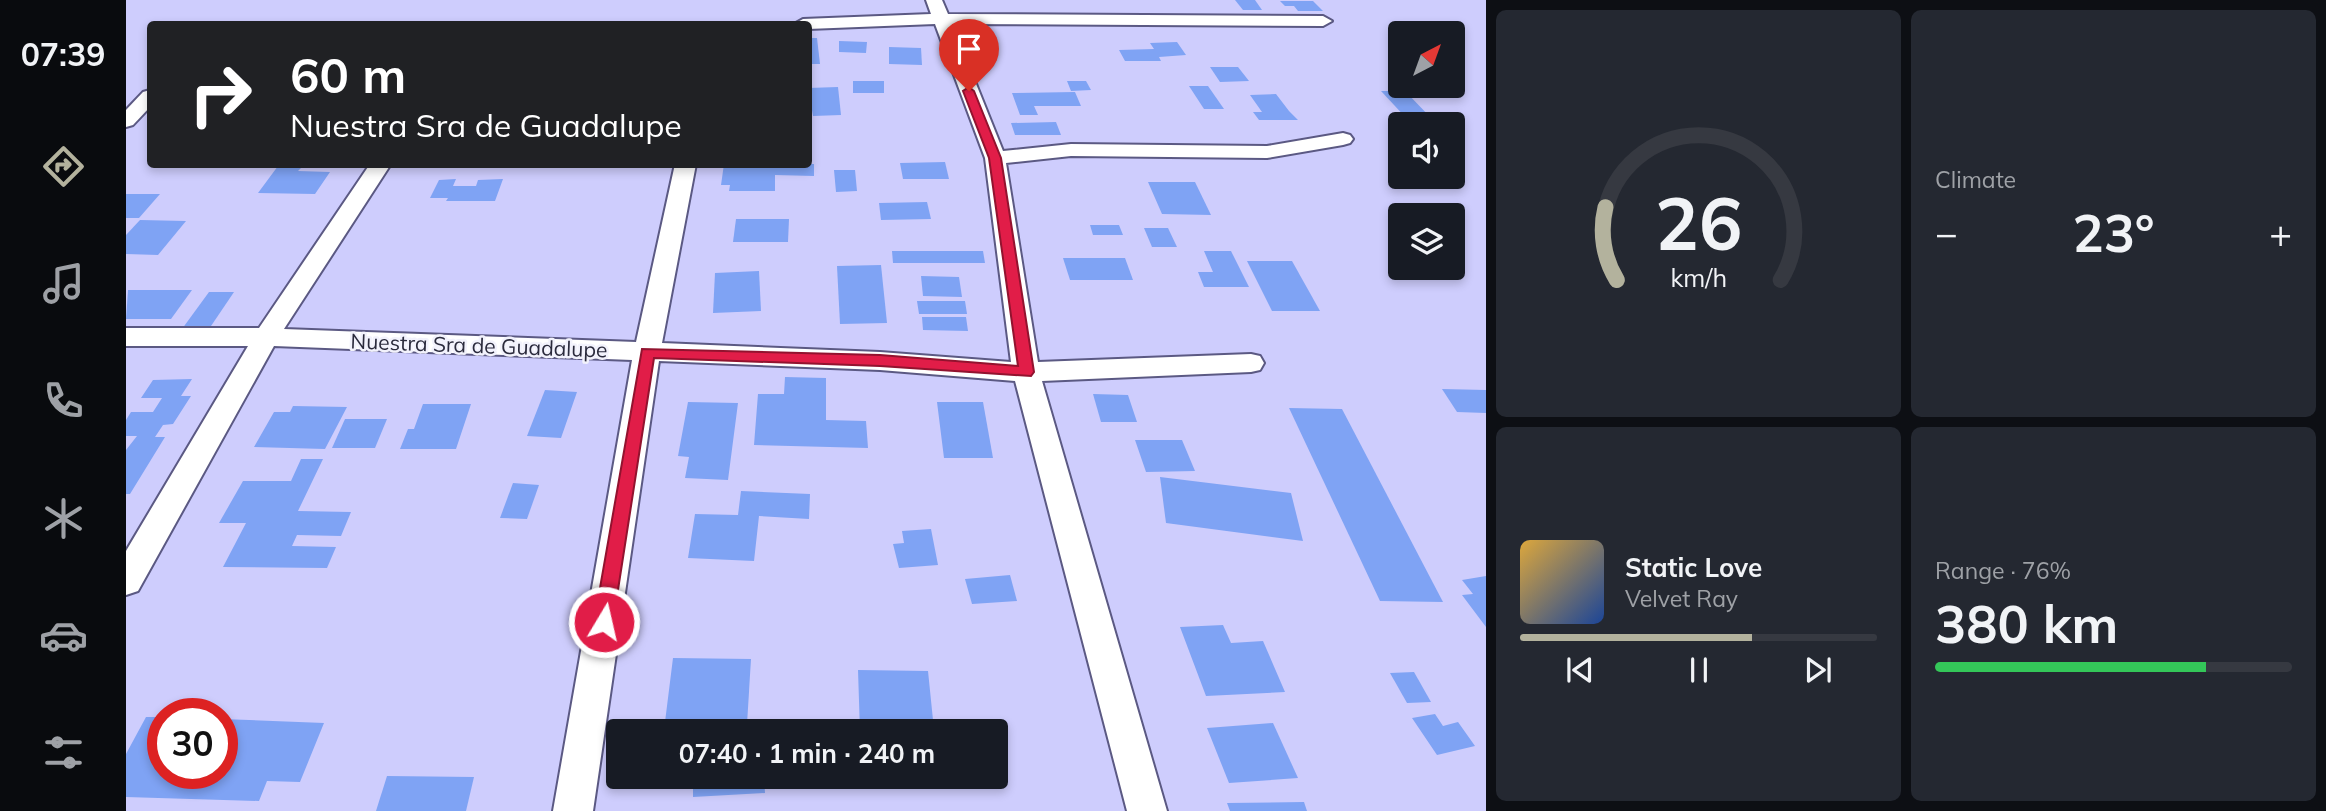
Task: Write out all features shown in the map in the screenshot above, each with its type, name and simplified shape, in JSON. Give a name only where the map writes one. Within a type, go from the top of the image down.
[{"type":"street","points":[[812,23],[937,9],[1323,21]]},
{"type":"street","points":[[937,9],[995,158],[1026,372],[1147,811]]},
{"type":"street","points":[[126,121],[147,99]]},
{"type":"street","points":[[995,158],[1070,150],[1267,152],[1343,139]]},
{"type":"street","points":[[126,581],[266,337],[378,168]]},
{"type":"street","points":[[573,811],[648,353],[685,168]]},
{"type":"street","name":"Nuestra Sra de Guadalupe","points":[[126,337],[266,337],[880,361],[1026,372],[1251,363]]},
{"type":"building","points":[[1235,0],[1255,0],[1262,10],[1243,10]]},
{"type":"building","points":[[1280,1],[1313,1],[1323,11],[1298,11],[1294,6],[1285,6]]},
{"type":"building","points":[[812,38],[817,38],[820,64],[812,64]]},
{"type":"building","points":[[839,41],[867,42],[866,53],[839,52]]},
{"type":"building","points":[[1177,42],[1186,55],[1159,57],[1161,61],[1125,61],[1119,50],[1154,49],[1150,43]]},
{"type":"building","points":[[889,47],[921,48],[922,65],[889,64]]},
{"type":"building","points":[[1210,67],[1238,67],[1249,81],[1220,82]]},
{"type":"building","points":[[853,81],[884,81],[884,93],[853,93]]},
{"type":"building","points":[[1067,81],[1086,81],[1091,90],[1071,91]]},
{"type":"building","points":[[1189,86],[1208,86],[1224,109],[1204,109]]},
{"type":"building","points":[[838,87],[841,115],[813,116],[812,88]]},
{"type":"building","points":[[1381,91],[1388,91],[1388,98],[1412,98],[1425,112],[1401,112]]},
{"type":"building","points":[[1075,92],[1081,106],[1034,106],[1038,115],[1020,115],[1012,93]]},
{"type":"building","points":[[1276,94],[1298,120],[1259,120],[1253,112],[1262,112],[1250,95]]},
{"type":"building","points":[[1056,122],[1061,135],[1015,135],[1011,123]]},
{"type":"building","points":[[945,162],[949,179],[903,179],[900,163]]},
{"type":"building","points":[[814,164],[814,176],[775,175],[775,191],[729,191],[730,185],[721,185],[723,168],[812,168]]},
{"type":"building","points":[[277,168],[330,172],[315,194],[258,193]]},
{"type":"building","points":[[834,170],[855,170],[857,191],[836,192]]},
{"type":"building","points":[[456,179],[453,186],[476,186],[478,180],[503,179],[495,201],[446,201],[448,198],[430,198],[439,180]]},
{"type":"building","points":[[1148,182],[1195,182],[1211,215],[1162,214]]},
{"type":"building","points":[[126,194],[160,194],[139,218],[126,218]]},
{"type":"building","points":[[927,202],[931,219],[881,220],[879,203]]},
{"type":"building","points":[[736,219],[789,219],[788,242],[733,242]]},
{"type":"building","points":[[140,220],[186,221],[158,255],[126,254],[126,235]]},
{"type":"building","points":[[1090,225],[1119,225],[1123,235],[1093,235]]},
{"type":"building","points":[[1144,228],[1168,228],[1177,247],[1152,247]]},
{"type":"building","points":[[892,251],[983,251],[985,263],[893,263]]},
{"type":"building","points":[[1204,251],[1231,251],[1249,287],[1204,287],[1198,272],[1213,272]]},
{"type":"building","points":[[1063,258],[1125,258],[1133,280],[1070,280]]},
{"type":"building","points":[[1247,261],[1292,261],[1320,311],[1272,311]]},
{"type":"building","points":[[881,265],[887,323],[840,324],[837,266]]},
{"type":"building","points":[[759,271],[761,311],[713,313],[715,273]]},
{"type":"building","points":[[921,276],[959,277],[962,297],[923,296]]},
{"type":"building","points":[[128,290],[192,290],[171,319],[126,319]]},
{"type":"building","points":[[209,292],[234,292],[209,329],[182,329]]},
{"type":"building","points":[[917,301],[965,301],[967,314],[919,314]]},
{"type":"building","points":[[922,317],[966,317],[968,331],[923,330]]},
{"type":"building","points":[[785,377],[826,378],[826,420],[866,421],[868,448],[754,445],[758,394],[784,394]]},
{"type":"building","points":[[192,379],[181,396],[191,396],[173,424],[163,425],[155,437],[165,437],[130,494],[126,494],[126,450],[137,436],[126,436],[126,420],[131,412],[153,412],[162,398],[141,398],[153,380]]},
{"type":"building","points":[[1442,389],[1486,390],[1486,413],[1457,412]]},
{"type":"building","points":[[545,390],[577,392],[561,438],[527,436]]},
{"type":"building","points":[[1093,394],[1128,395],[1137,422],[1101,422]]},
{"type":"building","points":[[688,402],[738,403],[728,480],[685,478],[689,457],[678,456]]},
{"type":"building","points":[[937,402],[983,402],[993,458],[944,458]]},
{"type":"building","points":[[423,404],[471,404],[456,449],[400,449],[408,429],[414,429]]},
{"type":"building","points":[[293,406],[347,407],[325,449],[254,447],[274,412],[290,412]]},
{"type":"building","points":[[1289,408],[1342,409],[1443,602],[1380,601]]},
{"type":"building","points":[[345,419],[387,419],[375,448],[332,448]]},
{"type":"building","points":[[1135,440],[1182,440],[1195,471],[1146,472]]},
{"type":"building","points":[[301,459],[323,459],[298,511],[351,512],[341,536],[297,535],[292,546],[336,547],[327,568],[223,567],[246,523],[219,523],[243,481],[291,481]]},
{"type":"building","points":[[1160,477],[1291,493],[1303,541],[1166,523]]},
{"type":"building","points":[[513,483],[539,485],[527,519],[500,518]]},
{"type":"building","points":[[741,491],[810,494],[809,519],[759,516],[754,561],[688,558],[695,514],[738,515]]},
{"type":"building","points":[[931,529],[938,565],[899,568],[893,544],[904,543],[902,531]]},
{"type":"building","points":[[1010,575],[1017,601],[972,604],[965,579]]},
{"type":"building","points":[[1486,576],[1486,627],[1462,595],[1473,594],[1462,580]]},
{"type":"building","points":[[1223,625],[1231,643],[1263,641],[1285,692],[1206,696],[1180,627]]},
{"type":"building","points":[[673,658],[751,659],[747,719],[665,719]]},
{"type":"building","points":[[858,670],[928,671],[933,719],[860,719]]},
{"type":"building","points":[[1414,672],[1431,702],[1407,703],[1390,673]]},
{"type":"building","points":[[1435,714],[1443,726],[1458,722],[1475,746],[1437,755],[1412,718]]},
{"type":"building","points":[[147,717],[147,789],[238,789],[238,720],[324,723],[300,782],[267,781],[259,801],[126,797],[126,754]]},
{"type":"building","points":[[1273,723],[1298,778],[1229,783],[1207,728]]},
{"type":"building","points":[[387,776],[474,777],[466,811],[376,811]]},
{"type":"building","points":[[693,789],[765,789],[765,793],[693,797]]},
{"type":"building","points":[[1304,802],[1307,811],[1230,811],[1227,803]]},
{"type":"route","points":[[604,622],[648,353],[880,361],[1026,372],[995,158],[969,91]]}]
